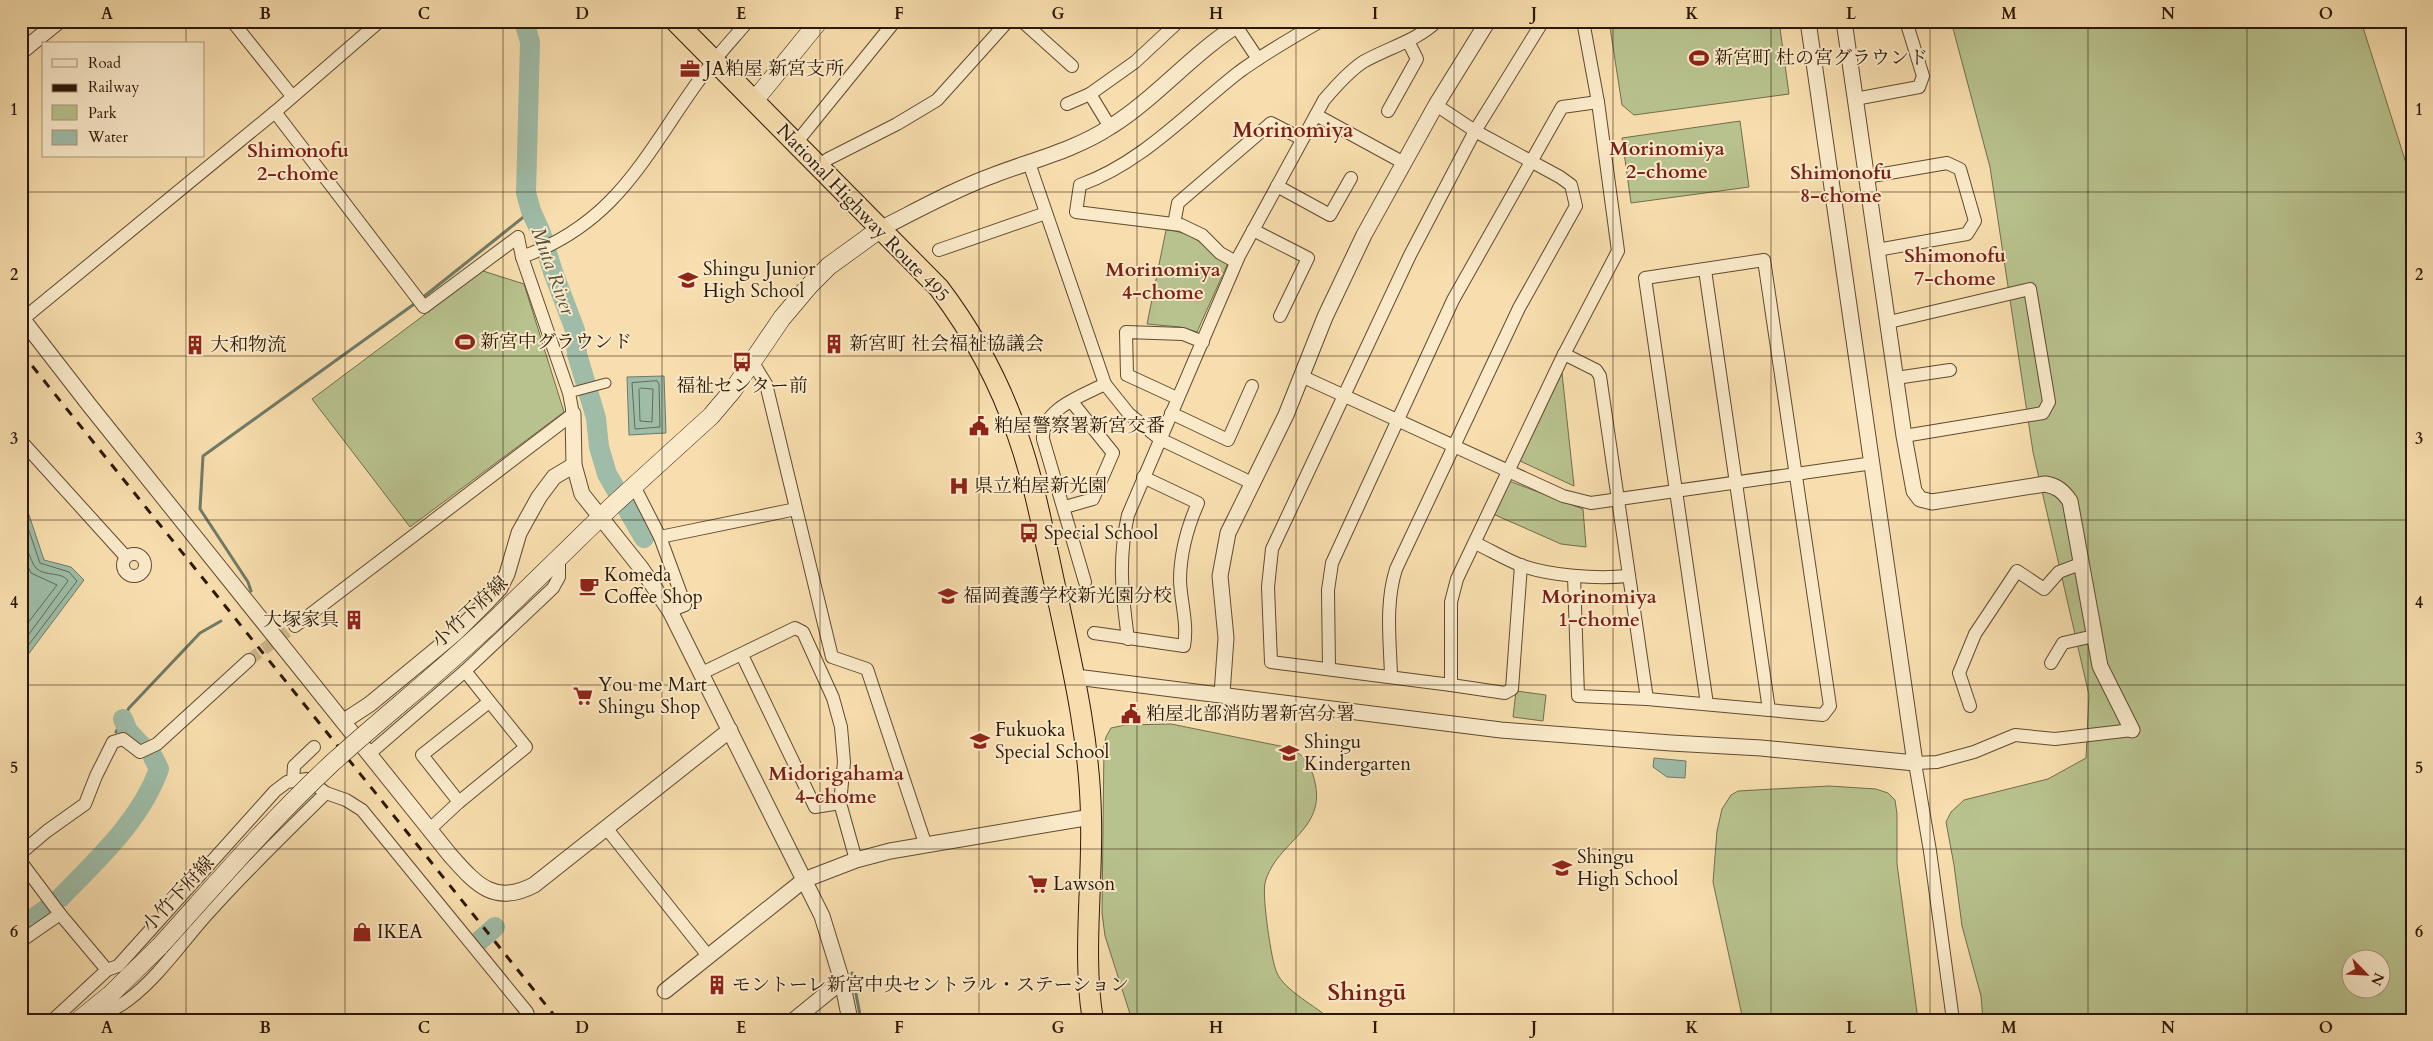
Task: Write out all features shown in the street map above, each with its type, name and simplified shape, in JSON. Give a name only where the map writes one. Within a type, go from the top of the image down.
[{"type":"highway","name":"National Highway Route 495","points":[[675,21],[940,288],[968,330],[1003,398],[1029,473],[1076,677],[1085,735],[1091,817],[1089,980],[1093,1020]]},
{"type":"main road","points":[[754,101],[819,21]]},
{"type":"main road","name":"小竹下府線","points":[[81,1018],[111,994],[160,946],[270,824],[331,765],[473,642],[605,512],[711,416],[753,363],[782,318],[808,286],[829,266],[880,228]]},
{"type":"street","points":[[21,52],[59,21]]},
{"type":"street","points":[[232,21],[292,96]]},
{"type":"street","points":[[380,21],[275,112],[22,318],[96,414],[369,754],[476,883],[494,892],[503,894],[523,890],[534,885],[730,730]]},
{"type":"street","points":[[526,256],[584,226],[605,208],[638,169],[697,82],[748,21]]},
{"type":"street","points":[[796,143],[895,21]]},
{"type":"street","points":[[820,166],[828,159],[897,124],[937,100],[1008,21]]},
{"type":"street","points":[[1022,21],[1072,66]]},
{"type":"street","points":[[1066,104],[1090,94],[1135,62],[1179,21]]},
{"type":"street","points":[[1236,262],[1220,253],[1202,236],[1181,224],[1076,212],[1080,185],[1093,180],[1142,151],[1258,59],[1321,21]]},
{"type":"street","points":[[1128,639],[1121,589],[1122,538],[1128,515],[1236,262],[1316,114],[1338,84],[1362,63],[1408,40],[1437,21]]},
{"type":"street","points":[[1222,694],[1226,646],[1221,594],[1222,559],[1228,533],[1286,415],[1325,317],[1364,235],[1436,106],[1488,21]]},
{"type":"street","points":[[1521,566],[1512,689],[1505,692],[1271,662],[1268,587],[1272,549],[1410,255],[1475,131],[1543,21]]},
{"type":"street","points":[[1451,685],[1451,602],[1457,580],[1564,354],[1618,252],[1598,102],[1583,21]]},
{"type":"street","points":[[1808,21],[1915,763],[1930,851],[1953,1020]]},
{"type":"street","points":[[1076,677],[1501,730],[1761,748],[1915,763],[1937,762],[1974,752],[2015,735],[2055,738],[2132,730],[2100,666],[2070,501],[2064,492],[2054,486],[2045,484],[1932,502],[1920,499],[1914,491],[1904,436],[1844,21]]},
{"type":"street","points":[[1855,99],[1919,87],[1923,76],[1906,21]]},
{"type":"street","points":[[880,228],[948,194],[993,175],[1068,149],[1110,127],[1200,52],[1240,24],[1258,59]]},
{"type":"street","points":[[1388,111],[1417,59],[1408,40]]},
{"type":"street","points":[[1090,94],[1110,127]]},
{"type":"street","points":[[1329,668],[1328,590],[1332,563],[1453,300],[1562,106],[1598,102]]},
{"type":"street","points":[[1391,676],[1388,607],[1392,583],[1453,446],[1519,308],[1576,206],[1570,185],[1531,161],[1475,131],[1436,106]]},
{"type":"street","points":[[275,112],[424,307],[518,237],[526,256],[569,394],[573,414],[574,465],[582,494],[605,512],[670,610],[825,925],[842,981],[850,1020]]},
{"type":"street","points":[[1316,114],[1404,163]]},
{"type":"street","points":[[1174,224],[1178,203],[1271,123],[1302,139]]},
{"type":"street","points":[[1029,163],[1105,384],[1129,414],[1160,439],[1252,483]]},
{"type":"street","points":[[1866,177],[1948,163],[1960,169],[1975,221],[1967,234],[1878,250]]},
{"type":"street","points":[[1277,186],[1330,215],[1351,178]]},
{"type":"street","points":[[940,250],[1046,213]]},
{"type":"street","points":[[1253,230],[1308,258],[1280,316]]},
{"type":"street","points":[[1574,576],[1578,696],[1646,699],[1823,715],[1830,706],[1764,260],[1645,278],[1707,704]]},
{"type":"street","points":[[1705,270],[1769,710]]},
{"type":"street","points":[[1889,322],[2030,289],[2049,402],[2043,414],[1904,436]]},
{"type":"street","points":[[1177,398],[1127,375],[1126,332],[1183,334],[1203,342]]},
{"type":"street","points":[[1564,354],[1596,370],[1600,376],[1646,699]]},
{"type":"street","points":[[753,363],[766,384],[832,657],[867,669],[926,846]]},
{"type":"street","points":[[1896,378],[1950,370]]},
{"type":"street","points":[[1301,376],[1563,496],[1591,503],[1873,463]]},
{"type":"street","points":[[569,394],[606,383]]},
{"type":"street","points":[[1085,582],[1043,439],[1042,429],[1050,415],[1105,384]]},
{"type":"street","points":[[1171,413],[1228,440],[1252,386]]},
{"type":"street","points":[[1064,507],[1093,499],[1113,453],[1072,402]]},
{"type":"street","points":[[294,626],[573,414]]},
{"type":"street","points":[[21,441],[126,557]]},
{"type":"street","points":[[344,721],[370,704],[455,634],[500,588],[507,574],[519,533],[539,498],[554,477],[574,465]]},
{"type":"street","points":[[1094,633],[1184,646],[1186,637],[1180,580],[1181,562],[1190,523],[1198,503],[1143,477]]},
{"type":"street","points":[[632,488],[660,537],[685,605],[670,610]]},
{"type":"street","points":[[660,537],[796,509]]},
{"type":"street","points":[[1475,543],[1521,566],[1574,576],[1610,578],[1628,576]]},
{"type":"street","points":[[369,754],[466,671],[553,588],[559,577],[559,558]]},
{"type":"street","points":[[1970,706],[1959,673],[1975,634],[2017,571],[2044,589],[2059,572],[2080,564]]},
{"type":"street","points":[[700,674],[795,628],[803,632],[833,698],[841,727],[844,762],[840,804],[856,860]]},
{"type":"street","points":[[2051,663],[2063,643],[2094,636]]},
{"type":"street","points":[[742,655],[815,806],[840,804]]},
{"type":"street","points":[[21,853],[47,831],[85,804],[112,742],[123,739],[140,752],[157,744],[249,660]]},
{"type":"street","points":[[430,829],[526,746],[466,671]]},
{"type":"street","points":[[459,802],[422,755],[489,702]]},
{"type":"street","points":[[294,781],[294,766],[314,747]]},
{"type":"street","points":[[53,1020],[108,970],[118,966],[275,791],[287,782],[307,779],[326,793],[346,800],[362,810],[527,1012],[530,1020]]},
{"type":"street","points":[[81,1018],[99,1016],[128,1000],[268,850],[326,793]]},
{"type":"street","points":[[665,992],[804,880],[856,860],[1091,817]]},
{"type":"street","points":[[607,829],[709,957]]},
{"type":"street","points":[[21,862],[60,914],[108,970]]},
{"type":"street","points":[[21,941],[60,914]]},
{"type":"street","points":[[794,1020],[842,981]]},
{"type":"green space","name":"新宮町 杜の宮グラウンド","points":[[1609,21],[1779,21],[1789,94],[1634,115],[1622,105]]},
{"type":"green space","points":[[1951,21],[2361,21],[2412,182],[2412,1020],[1983,1020],[1981,996],[1962,926],[1946,822],[1951,812],[1964,800],[2048,779],[2086,758],[2089,695],[2033,452],[1990,167]]},
{"type":"green space","points":[[1740,121],[1749,187],[1631,203],[1622,138]]},
{"type":"green space","points":[[1166,230],[1183,233],[1191,237],[1228,263],[1197,332],[1180,327],[1147,324]]},
{"type":"green space","name":"新宮中グラウンド","points":[[483,271],[524,284],[564,412],[410,527],[312,399]]},
{"type":"green space","points":[[1562,373],[1574,486],[1520,461]]},
{"type":"green space","points":[[1509,481],[1583,509],[1586,547],[1561,544],[1493,514]]},
{"type":"green space","points":[[1516,691],[1546,695],[1543,721],[1513,717]]},
{"type":"green space","points":[[1171,724],[1285,747],[1303,757],[1308,765],[1313,775],[1317,794],[1315,809],[1309,822],[1271,868],[1264,890],[1266,914],[1272,956],[1281,980],[1331,1020],[1132,1020],[1105,936],[1102,913],[1104,746],[1111,728],[1125,725]]},
{"type":"green space","points":[[1829,786],[1876,789],[1888,793],[1895,800],[1897,814],[1897,864],[1918,1020],[1743,1020],[1713,882],[1717,831],[1722,809],[1731,795],[1738,791]]},
{"type":"water","points":[[664,376],[666,433],[629,435],[627,377]]},
{"type":"water","points":[[28,512],[44,560],[71,567],[84,580],[21,664],[21,513]]},
{"type":"water","points":[[1654,758],[1686,761],[1685,778],[1667,777],[1653,767]]},
{"type":"waterway","name":"Muta River","points":[[524,21],[530,42],[526,193],[575,330],[577,354],[596,418],[599,447],[607,474],[644,538]]},
{"type":"waterway","points":[[422,298],[531,211]]},
{"type":"waterway","points":[[251,591],[248,582],[200,509],[203,456],[417,302]]},
{"type":"waterway","points":[[116,732],[129,708],[200,633],[221,621]]},
{"type":"waterway","points":[[123,719],[128,731],[142,746]]},
{"type":"waterway","points":[[60,898],[89,869],[130,822],[151,788],[159,769],[153,757]]},
{"type":"waterway","points":[[21,927],[45,910]]},
{"type":"waterway","points":[[478,942],[495,927]]},
{"type":"waterway","points":[[852,973],[861,1020]]},
{"type":"tunnel","points":[[249,660],[295,626]]},
{"type":"railway","points":[[21,352],[558,1020]]},
{"type":"place","name":"新宮町 杜の宮グラウンド","points":[[1699,58]]},
{"type":"place","name":"JA粕屋 新宮支所","points":[[690,69]]},
{"type":"place","name":"Shingu Junior High School","points":[[688,280]]},
{"type":"place","name":"新宮中グラウンド","points":[[465,342]]},
{"type":"place","name":"新宮町 社会福祉協議会","points":[[834,344]]},
{"type":"place","name":"大和物流","points":[[195,345]]},
{"type":"place","name":"福祉センター前","points":[[742,362]]},
{"type":"place","name":"粕屋警察署新宮交番","points":[[979,426]]},
{"type":"place","name":"県立粕屋新光園","points":[[959,486]]},
{"type":"place","name":"Special School","points":[[1029,533]]},
{"type":"place","name":"Komeda Coffee Shop","points":[[589,586]]},
{"type":"place","name":"福岡養護学校新光園分校","points":[[948,596]]},
{"type":"place","name":"大塚家具","points":[[354,620]]},
{"type":"place","name":"You me Mart Shingu Shop","points":[[583,696]]},
{"type":"place","name":"粕屋北部消防署新宮分署","points":[[1131,714]]},
{"type":"place","name":"Fukuoka Special School","points":[[980,741]]},
{"type":"place","name":"Shingu Kindergarten","points":[[1289,753]]},
{"type":"place","name":"Shingu High School","points":[[1562,868]]},
{"type":"place","name":"Lawson","points":[[1038,884]]},
{"type":"place","name":"IKEA","points":[[362,932]]},
{"type":"place","name":"モントーレ新宮中央セントラル・ステーション","points":[[717,985]]},
{"type":"district","name":"Morinomiya","points":[[1293,130]]},
{"type":"district","name":"Morinomiya 2-chome","points":[[1667,160]]},
{"type":"district","name":"Shimonofu 2-chome","points":[[298,162]]},
{"type":"district","name":"Shimonofu 8-chome","points":[[1841,184]]},
{"type":"district","name":"Shimonofu 7-chome","points":[[1955,266]]},
{"type":"district","name":"Morinomiya 4-chome","points":[[1163,280]]},
{"type":"district","name":"Morinomiya 1-chome","points":[[1599,608]]},
{"type":"district","name":"Midorigahama 4-chome","points":[[836,784]]},
{"type":"district","name":"Shingū","points":[[1367,992]]}]
